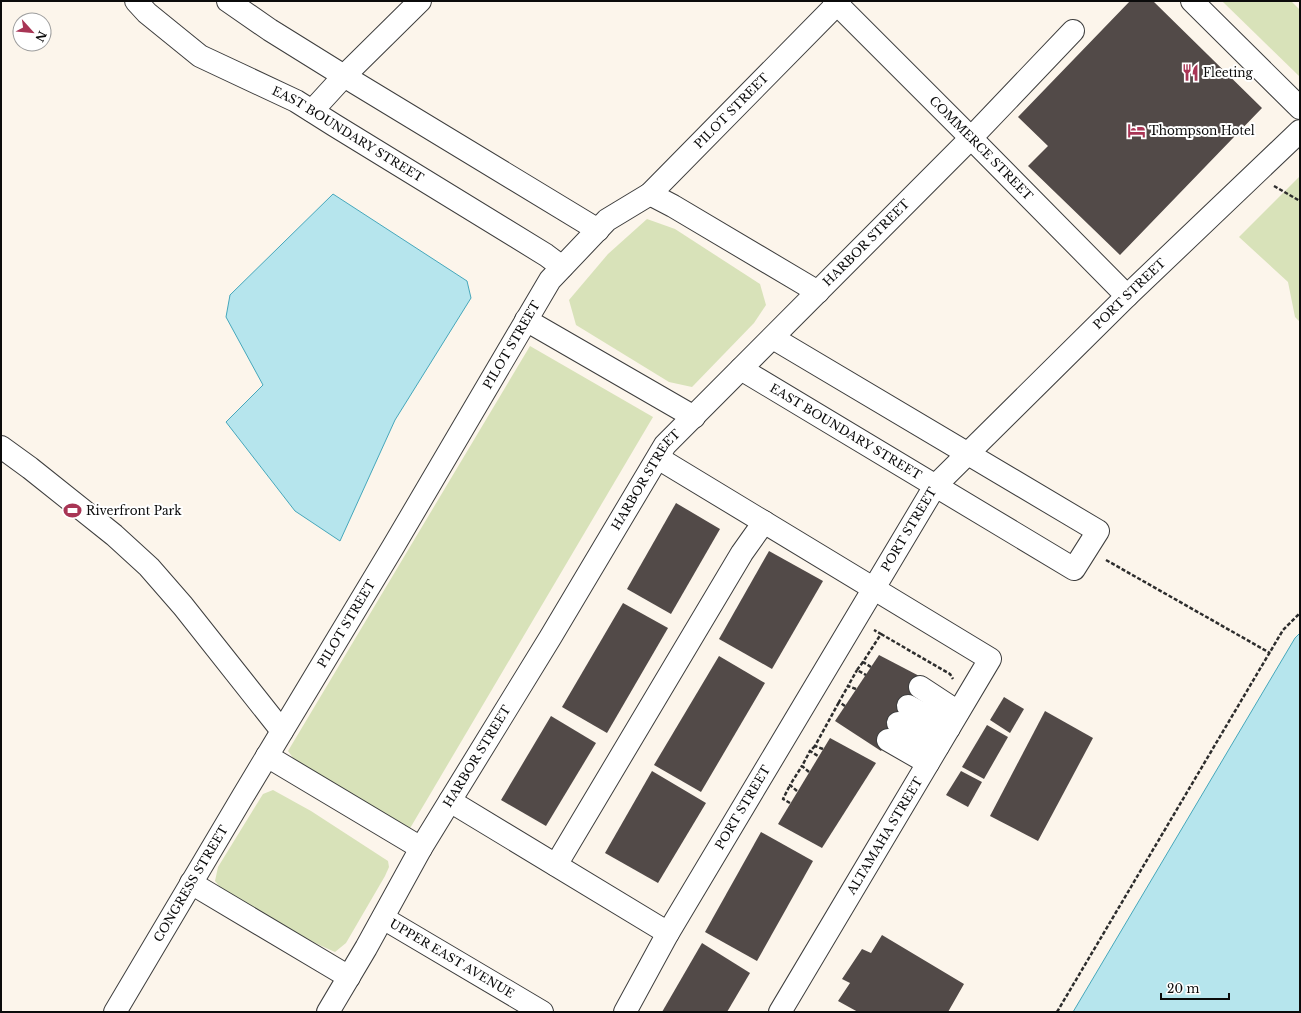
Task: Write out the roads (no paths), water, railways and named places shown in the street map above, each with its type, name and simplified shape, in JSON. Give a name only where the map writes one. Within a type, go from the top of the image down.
[{"type":"street","name":"EAST BOUNDARY STREET","points":[[136,1],[147,13],[200,56],[296,101],[546,255],[562,267]]},
{"type":"street","points":[[228,1],[270,30],[344,76],[598,230]]},
{"type":"street","points":[[312,111],[344,76],[420,1]]},
{"type":"street","points":[[1192,1],[1300,108]]},
{"type":"street","name":"COMMERCE STREET","points":[[837,2],[1127,296]]},
{"type":"street","name":"PILOT STREET","points":[[267,756],[393,548],[550,280],[608,220],[650,194],[837,2]]},
{"type":"street","name":"HARBOR STREET","points":[[328,1012],[383,918],[421,848],[666,445],[971,138],[1073,31]]},
{"type":"street","name":"PORT STREET","points":[[625,1012],[668,933],[935,486],[1127,296],[1300,131]]},
{"type":"street","points":[[650,194],[673,206],[818,292]]},
{"type":"street","points":[[526,320],[694,417]]},
{"type":"street","points":[[772,338],[968,455]]},
{"type":"street","name":"EAST BOUNDARY STREET","points":[[741,370],[1074,569],[1098,531],[968,455]]},
{"type":"street","points":[[1,447],[30,468],[114,535],[150,567],[183,606],[282,731]]},
{"type":"street","points":[[658,458],[874,589]]},
{"type":"street","points":[[556,865],[742,553],[764,522]]},
{"type":"street","name":"ALTAMAHA STREET","points":[[780,1012],[990,659],[874,589]]},
{"type":"street","points":[[920,687],[953,720]]},
{"type":"street","points":[[933,754],[898,723],[953,720]]},
{"type":"street","points":[[267,756],[421,848]]},
{"type":"street","name":"CONGRESS STREET","points":[[115,1012],[267,756]]},
{"type":"street","points":[[450,801],[668,933]]},
{"type":"street","points":[[191,883],[349,977]]},
{"type":"street","name":"UPPER EAST AVENUE","points":[[383,918],[542,1012]]},
{"type":"water","points":[[333,194],[467,281],[471,298],[395,420],[340,541],[295,511],[226,422],[263,385],[226,317],[230,295]]},
{"type":"water","points":[[1300,633],[1300,1012],[1073,1012],[1295,638]]},
{"type":"place","name":"Fleeting","points":[[1190,73]]},
{"type":"place","name":"Thompson Hotel","points":[[1136,131]]},
{"type":"place","name":"Riverfront Park","points":[[73,511]]}]
